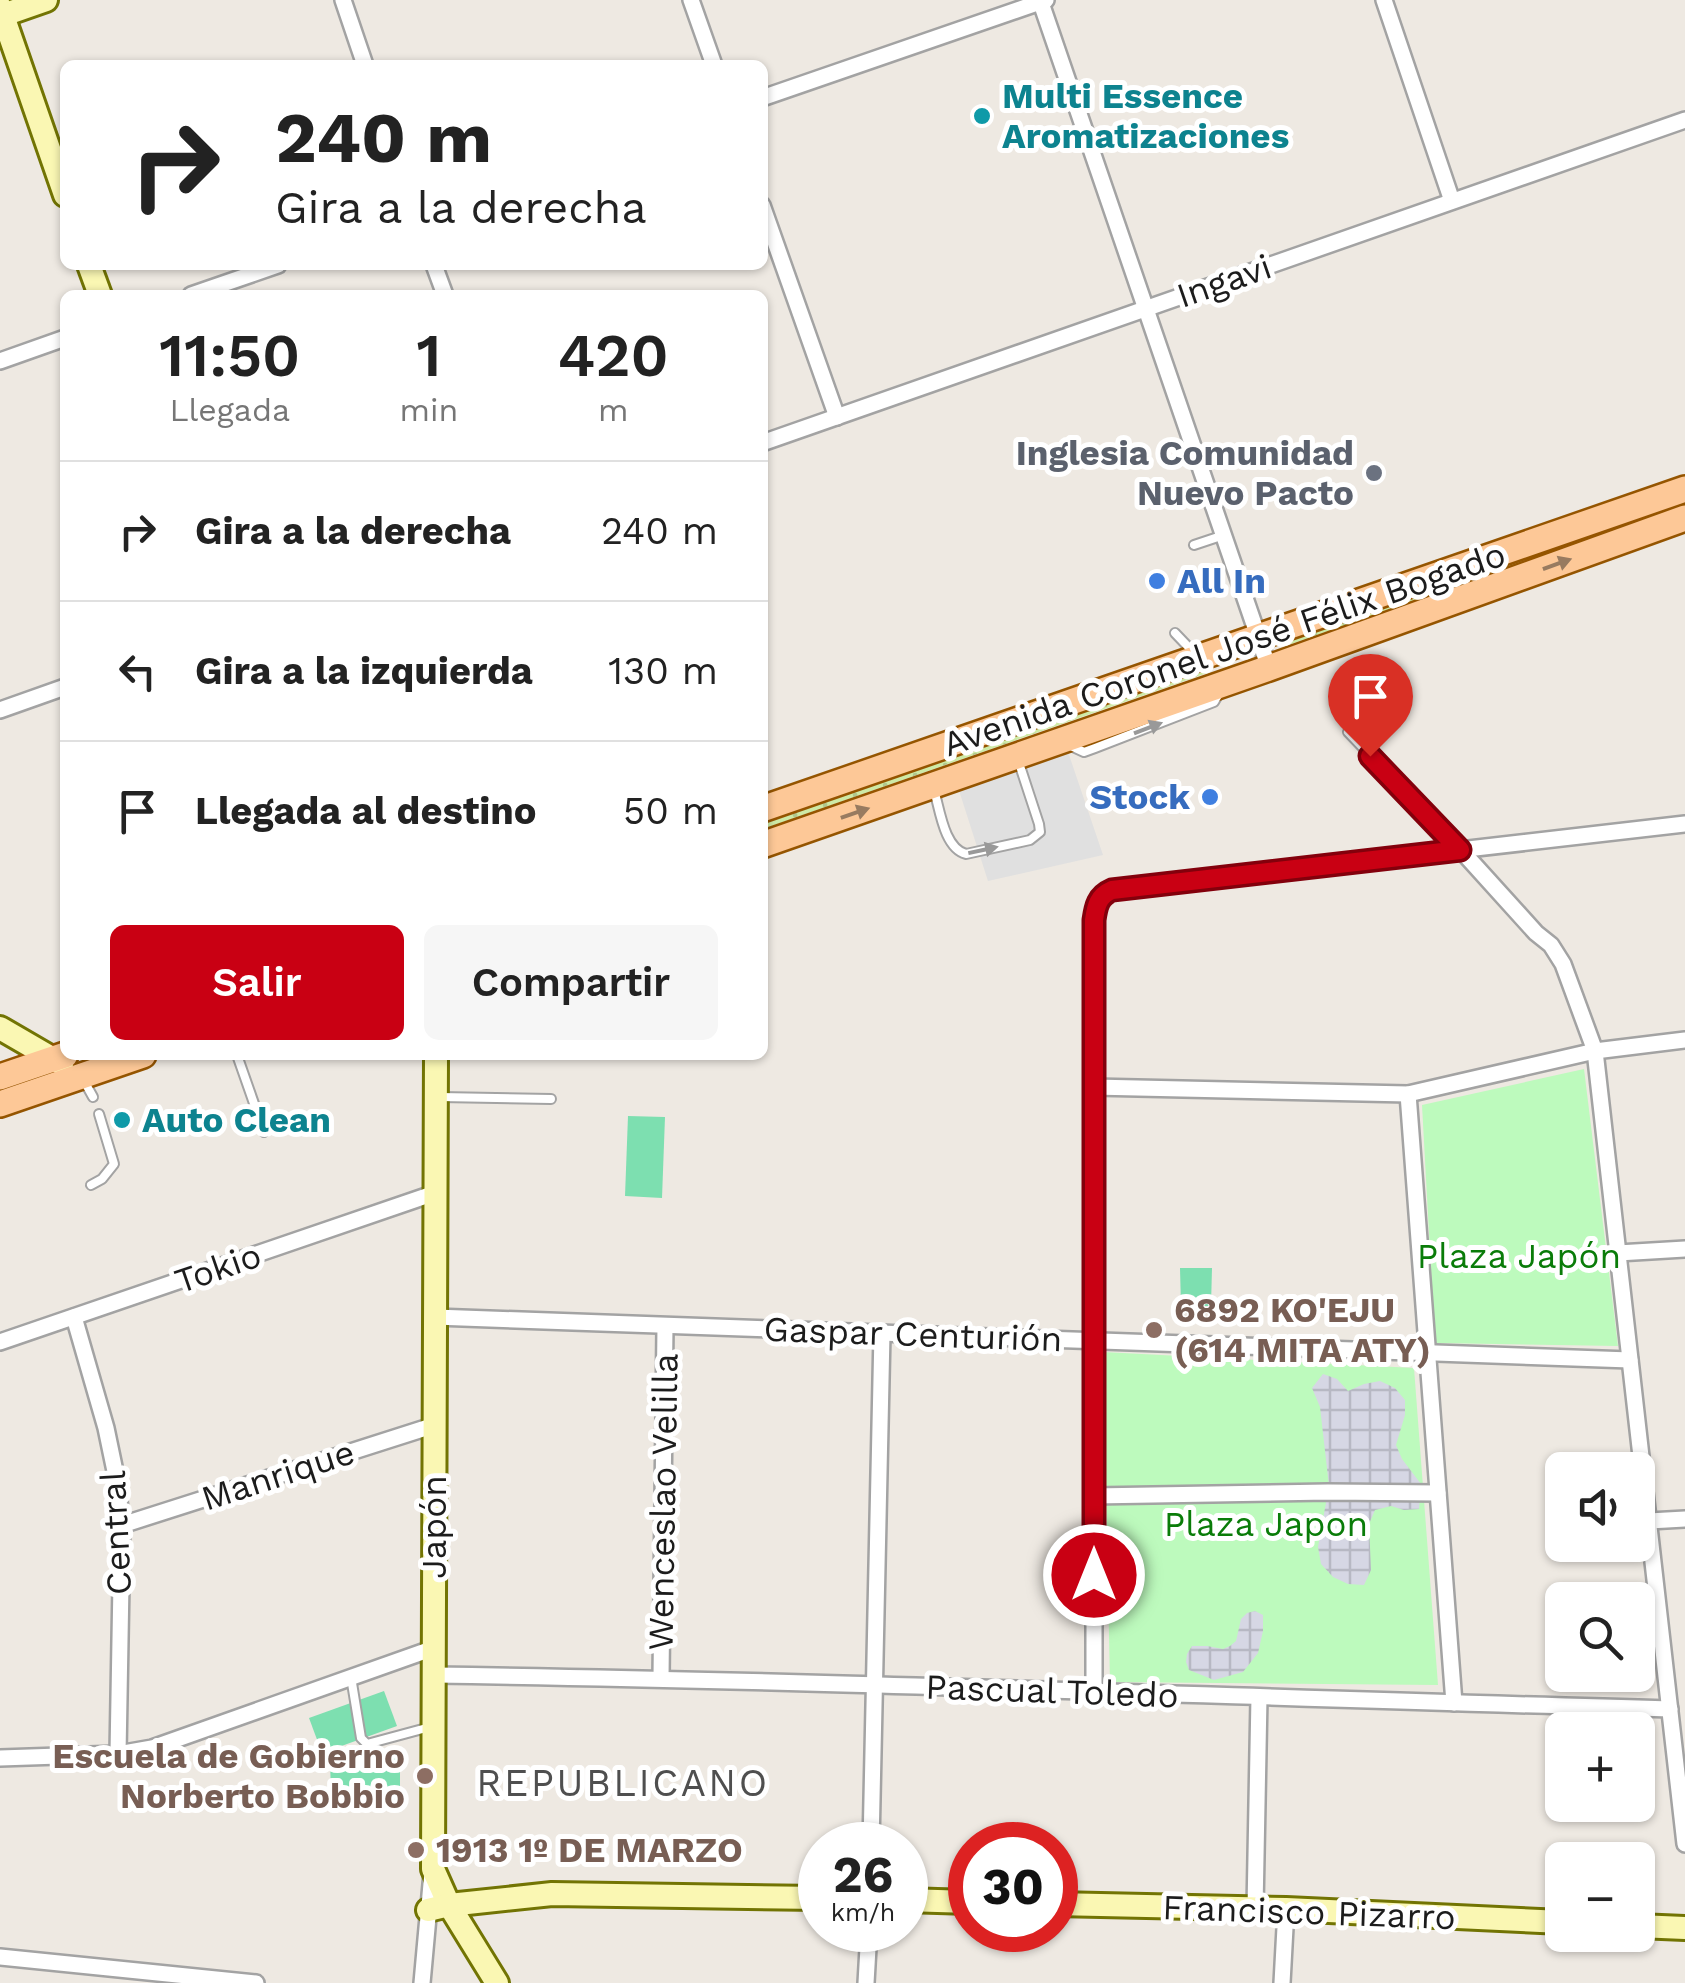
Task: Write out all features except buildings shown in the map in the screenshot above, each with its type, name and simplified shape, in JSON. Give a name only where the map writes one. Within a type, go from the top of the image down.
[{"type":"main road","name":"Avenida Coronel José Félix Bogado","points":[[768,807],[1685,489]]},
{"type":"main road","name":"Avenida Coronel José Félix Bogado","points":[[768,843],[1685,518]]},
{"type":"main road","points":[[0,1077],[59,1057]]},
{"type":"main road","points":[[0,1104],[87,1086],[134,1060]]},
{"type":"street","points":[[46,0],[2,11],[60,179]]},
{"type":"street","points":[[342,0],[363,60]]},
{"type":"street","points":[[691,0],[712,60]]},
{"type":"street","points":[[1384,0],[1452,201]]},
{"type":"street","points":[[768,96],[1042,1],[1269,668]]},
{"type":"street","name":"Ingavi","points":[[768,441],[1685,120]]},
{"type":"street","points":[[768,222],[837,417]]},
{"type":"street","points":[[206,290],[264,270]]},
{"type":"street","points":[[0,361],[60,340]]},
{"type":"street","points":[[0,710],[60,689]]},
{"type":"street","points":[[1094,1693],[1094,920],[1100,898],[1112,890],[1685,824]]},
{"type":"street","points":[[1460,850],[1551,945],[1563,964],[1595,1051],[1641,1452]]},
{"type":"street","points":[[0,1028],[59,1057]]},
{"type":"street","points":[[1093,1086],[1408,1094],[1595,1051],[1685,1040]]},
{"type":"street","points":[[62,1060],[87,1086]]},
{"type":"street","name":"Japón","points":[[436,1060],[433,1869],[438,1908],[496,1983]]},
{"type":"street","points":[[1408,1094],[1454,1703]]},
{"type":"street","name":"Tokio","points":[[0,1342],[436,1193]]},
{"type":"street","points":[[1618,1252],[1685,1249]]},
{"type":"street","name":"Central","points":[[74,1317],[106,1428],[122,1525],[118,1754]]},
{"type":"street","name":"Gaspar Centurión","points":[[435,1318],[1630,1360]]},
{"type":"street","name":"Wenceslao Velilla","points":[[661,1678],[664,1326]]},
{"type":"street","points":[[872,1822],[882,1333]]},
{"type":"street","name":"Manrique","points":[[122,1525],[434,1424]]},
{"type":"street","points":[[1094,1496],[1438,1493]]},
{"type":"street","points":[[1655,1521],[1685,1519]]},
{"type":"street","points":[[1654,1562],[1685,1844]]},
{"type":"street","points":[[0,1758],[118,1754],[152,1748],[434,1648]]},
{"type":"street","name":"Pascual Toledo","points":[[434,1675],[661,1678],[1670,1709]]},
{"type":"street","points":[[1255,1908],[1258,1698]]},
{"type":"street","points":[[422,1983],[438,1908],[552,1894],[798,1897]]},
{"type":"street","name":"Francisco Pizarro","points":[[1078,1904],[1545,1921]]},
{"type":"street","points":[[1282,1983],[1286,1909]]},
{"type":"street","points":[[1655,1927],[1685,1928]]},
{"type":"street","points":[[866,1983],[868,1952]]},
{"type":"street","points":[[0,1957],[256,1983]]},
{"type":"lane","points":[[1194,544],[1224,535]]},
{"type":"lane","points":[[1175,633],[1198,657]]},
{"type":"lane","points":[[1348,732],[1460,850]]},
{"type":"lane","points":[[932,786],[947,833],[960,853],[1030,840],[1040,832],[1039,824],[1017,756]]},
{"type":"lane","points":[[239,1060],[264,1132]]},
{"type":"lane","points":[[436,1096],[551,1098]]},
{"type":"lane","points":[[91,1185],[114,1164],[99,1114]]},
{"type":"lane","points":[[351,1677],[361,1738],[367,1744],[434,1726]]},
{"type":"green space","points":[[1662,509],[1664,514],[1291,644],[1287,642],[1289,640]]},
{"type":"green space","points":[[1205,669],[1208,670],[768,827],[768,822]]},
{"type":"green space","name":"Plaza Japón","points":[[1584,1069],[1618,1346],[1435,1343],[1422,1105]]},
{"type":"green space","points":[[628,1116],[665,1117],[662,1198],[625,1196]]},
{"type":"green space","points":[[1180,1268],[1212,1268],[1211,1306],[1181,1306]]},
{"type":"green space","name":"Plaza Japon","points":[[1103,1352],[1414,1368],[1438,1685],[1110,1682]]},
{"type":"green space","points":[[384,1691],[397,1726],[322,1753],[309,1718]]},
{"type":"green space","points":[[400,1756],[400,1795],[331,1796],[330,1757]]},
{"type":"shaded area","points":[[1068,752],[1103,855],[988,881],[957,784]]},
{"type":"shaded area","points":[[1323,1374],[1337,1379],[1348,1391],[1380,1381],[1395,1388],[1405,1400],[1396,1445],[1421,1484],[1419,1509],[1391,1506],[1375,1510],[1369,1524],[1371,1570],[1364,1585],[1348,1584],[1333,1577],[1321,1564],[1318,1547],[1329,1486],[1320,1407],[1312,1388]]},
{"type":"shaded area","points":[[1255,1611],[1263,1615],[1263,1631],[1258,1653],[1243,1672],[1214,1680],[1189,1670],[1187,1654],[1192,1646],[1230,1646],[1236,1641],[1241,1619]]},
{"type":"place","name":"Multi Essence Aromatizaciones","points":[[982,116]]},
{"type":"place","name":"Inglesia Comunidad Nuevo Pacto","points":[[1374,473]]},
{"type":"place","name":"All In","points":[[1157,581]]},
{"type":"place","name":"Stock","points":[[1210,797]]},
{"type":"place","name":"Auto Clean","points":[[122,1120]]},
{"type":"place","name":"6892 KO'EJU (614 MITA ATY)","points":[[1154,1330]]},
{"type":"place","name":"Escuela de Gobierno Norberto Bobbio","points":[[425,1776]]},
{"type":"place","name":"1913 1º DE MARZO","points":[[416,1850]]},
{"type":"district","name":"REPUBLICANO","points":[[623,1783]]},
{"type":"route","points":[[1094,1575],[1093,1020],[1097,904],[1112,890],[1460,850],[1370,756]]}]
